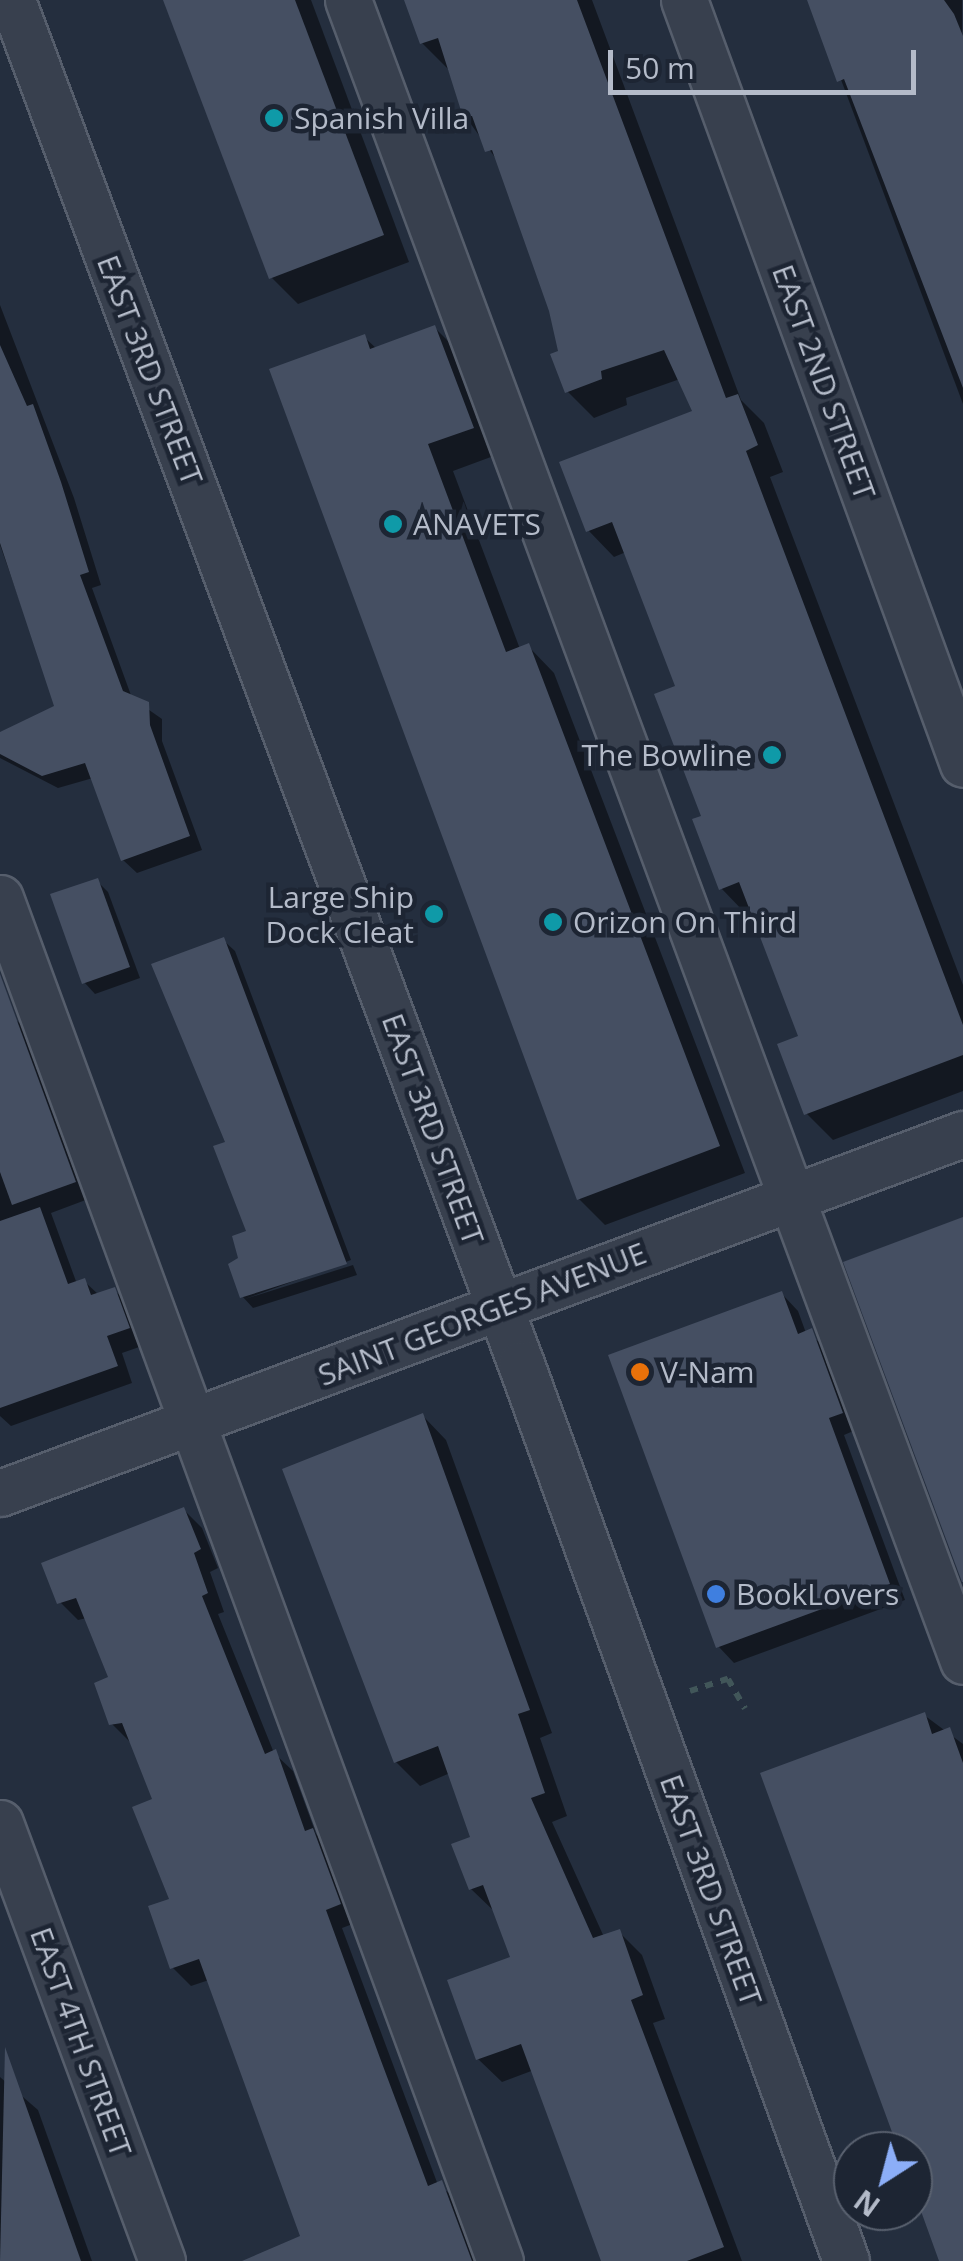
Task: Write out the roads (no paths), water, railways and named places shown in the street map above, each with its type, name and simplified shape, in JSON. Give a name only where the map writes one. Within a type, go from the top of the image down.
[{"type":"street","name":"EAST 3RD STREET","points":[[12,0],[501,1309],[846,2261]]},
{"type":"street","points":[[348,0],[963,1661]]},
{"type":"street","name":"EAST 2ND STREET","points":[[684,0],[963,764]]},
{"type":"street","points":[[0,898],[500,2261]]},
{"type":"street","name":"SAINT GEORGES AVENUE","points":[[0,1493],[963,1134]]},
{"type":"street","name":"EAST 4TH STREET","points":[[0,1823],[162,2261]]},
{"type":"place","name":"Spanish Villa","points":[[274,118]]},
{"type":"place","name":"ANAVETS","points":[[393,524]]},
{"type":"place","name":"The Bowline","points":[[772,755]]},
{"type":"place","name":"Large Ship Dock Cleat","points":[[434,914]]},
{"type":"place","name":"Orizon On Third","points":[[553,922]]},
{"type":"place","name":"V-Nam","points":[[640,1372]]},
{"type":"place","name":"BookLovers","points":[[716,1594]]}]
